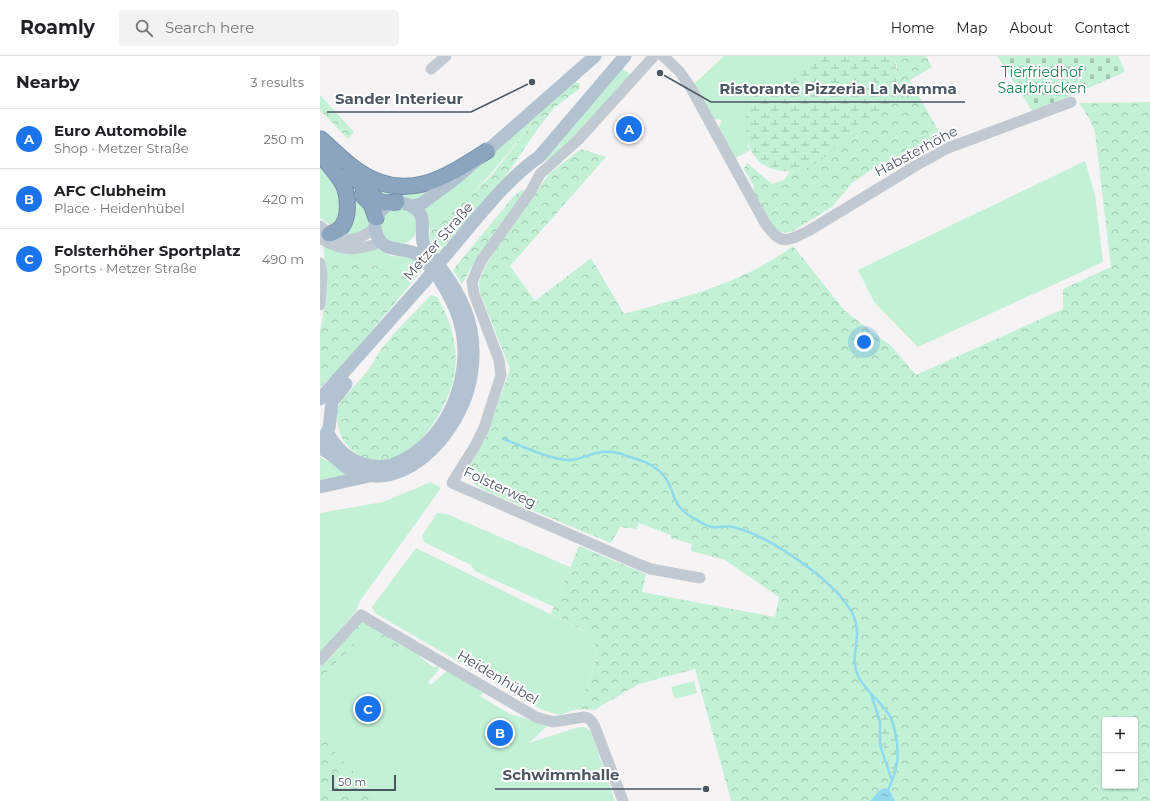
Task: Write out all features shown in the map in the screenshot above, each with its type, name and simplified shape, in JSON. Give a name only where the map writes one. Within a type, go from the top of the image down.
[{"type":"highway","points":[[320,146],[372,180],[408,187],[420,186],[442,178],[487,151]]},
{"type":"highway","points":[[320,146],[377,200],[383,203],[397,202]]},
{"type":"highway","points":[[320,146],[370,204],[375,223]]},
{"type":"highway","points":[[320,146],[342,181],[347,200],[346,218],[343,225],[338,230],[323,233]]},
{"type":"main road","points":[[320,406],[325,411],[325,432],[339,449],[351,460],[367,466],[388,466],[408,457],[424,444],[443,422],[459,390],[463,363],[460,322],[445,288],[429,265],[418,254],[393,250],[380,242],[375,223],[383,208],[397,202],[412,206],[421,204],[430,198],[487,151],[595,56]]},
{"type":"main road","name":"Metzer Straße","points":[[527,165],[534,152],[615,56]]},
{"type":"main road","name":"Metzer Straße","points":[[320,400],[375,339],[445,256],[527,165],[539,156],[625,56]]},
{"type":"main road","points":[[320,487],[396,472],[408,467],[429,452],[449,430],[456,418],[466,394],[470,380],[472,348],[471,330],[467,315],[452,284],[421,241],[423,232],[421,217],[412,206]]},
{"type":"main road","points":[[401,251],[415,245],[423,232]]},
{"type":"main road","name":"Metzer Straße","points":[[325,432],[332,402],[362,364],[375,339]]},
{"type":"main road","points":[[320,448],[351,471],[372,476]]},
{"type":"street","points":[[431,69],[446,56]]},
{"type":"street","points":[[527,165],[540,174],[578,140],[654,56]]},
{"type":"street","name":"Habsterhöhe","points":[[663,56],[685,78],[765,223],[774,235],[782,240],[792,239],[810,230],[917,165],[948,148],[1071,102]]},
{"type":"street","name":"Folsterweg","points":[[540,174],[531,191],[481,261],[472,282],[474,294],[499,360],[501,375],[484,428],[475,446],[452,483],[651,569],[700,578]]},
{"type":"street","points":[[323,233],[346,240],[356,240],[366,236],[375,223]]},
{"type":"street","points":[[323,233],[342,249],[355,250],[380,242]]},
{"type":"street","points":[[320,263],[322,275],[320,305]]},
{"type":"street","name":"Heidenhübel","points":[[320,660],[361,615],[536,717],[553,722],[584,716],[592,721],[623,801]]},
{"type":"green space","points":[[629,56],[631,56],[622,68],[632,76],[576,137],[547,161],[545,160],[543,158]]},
{"type":"green space","points":[[724,56],[814,56],[794,74],[764,90],[751,99],[748,147],[750,150],[734,159],[720,136],[723,134],[719,128],[722,121],[718,119],[712,120],[693,85]]},
{"type":"green space","points":[[814,56],[894,56],[897,83],[896,94],[891,103],[883,111],[858,129],[828,155],[808,168],[797,171],[784,171],[765,166],[757,159],[749,146],[745,121],[749,102],[756,94],[765,88],[789,77]]},
{"type":"green space","points":[[894,56],[926,56],[932,67],[910,80],[942,137],[877,166],[853,182],[832,207],[793,231],[785,233],[777,231],[768,221],[753,194],[754,186],[744,169],[747,163],[772,184],[784,180],[790,172],[809,167],[818,162],[856,130],[889,106],[897,67]]},
{"type":"green space","name":"Tierfriedhof Saarbrücken","points":[[997,56],[1118,56],[1125,72],[1033,112]]},
{"type":"green space","points":[[575,82],[580,84],[579,89],[554,108],[536,131],[504,179],[437,254],[430,243],[430,230],[445,219],[493,174],[545,106]]},
{"type":"green space","points":[[320,95],[354,132],[348,139],[320,110]]},
{"type":"green space","points":[[1150,102],[1150,801],[895,801],[889,789],[885,788],[880,790],[870,801],[731,801],[695,669],[639,684],[594,710],[574,710],[591,678],[596,654],[593,635],[551,614],[579,546],[646,574],[642,592],[775,617],[779,597],[725,560],[691,551],[692,544],[671,538],[671,535],[639,523],[637,529],[620,527],[611,543],[488,492],[474,484],[469,476],[469,468],[488,432],[510,369],[480,293],[479,282],[486,265],[496,249],[549,174],[581,149],[606,157],[510,266],[535,301],[591,258],[624,314],[690,295],[733,280],[774,259],[793,246],[845,311],[891,346],[916,375],[1063,309],[1063,289],[1111,267],[1095,132],[1089,118],[1079,103]],"holes":[[[876,702],[888,719],[883,746],[881,721]]]},
{"type":"green space","points":[[545,106],[506,156],[478,188],[447,217],[430,230],[428,218],[424,208]]},
{"type":"green space","points":[[1085,161],[1095,195],[1103,262],[918,347],[874,302],[858,270]]},
{"type":"green space","points":[[320,164],[339,184],[342,213],[334,224],[329,224],[320,218]]},
{"type":"green space","points":[[366,182],[433,187],[419,201],[384,199]]},
{"type":"green space","points":[[349,186],[366,207],[370,220],[369,226],[364,231],[346,237],[344,231]]},
{"type":"green space","points":[[523,189],[525,192],[477,258],[462,284],[453,270],[512,198]]},
{"type":"green space","points":[[403,208],[412,213],[416,219],[416,233],[412,239],[403,244],[395,244],[386,239],[382,233],[381,222],[386,213],[392,209]]},
{"type":"green space","points":[[323,243],[379,249],[391,256],[413,257],[425,267],[419,274],[409,269],[389,269],[363,263],[328,260],[328,295],[320,332],[326,294]]},
{"type":"green space","points":[[328,260],[363,263],[389,269],[409,269],[419,274],[329,382],[327,380],[320,388],[320,332],[328,295]]},
{"type":"green space","points":[[431,295],[437,297],[446,314],[454,341],[456,359],[451,388],[443,408],[431,427],[417,444],[400,456],[383,461],[364,458],[344,441],[337,421],[338,407],[346,395],[362,378],[380,351],[398,329]]},
{"type":"green space","points":[[320,457],[329,462],[331,461],[350,476],[320,483]]},
{"type":"green space","points":[[431,482],[441,488],[360,601],[356,611],[320,653],[320,513],[383,502]]},
{"type":"green space","points":[[437,513],[447,514],[570,567],[554,607],[475,571],[471,565],[424,542],[422,536]]},
{"type":"green space","points":[[416,548],[593,635],[596,654],[591,678],[574,710],[560,715],[542,710],[375,613],[372,607]]},
{"type":"green space","points":[[363,620],[404,644],[397,660],[368,630],[320,679],[320,667]]},
{"type":"green space","points":[[368,630],[397,660],[404,644],[433,667],[439,666],[437,672],[428,682],[431,685],[449,669],[484,691],[480,696],[510,714],[548,725],[529,743],[579,727],[585,727],[591,732],[615,801],[381,801],[320,736],[320,679]]},
{"type":"green space","points":[[694,681],[697,693],[675,699],[671,687]]},
{"type":"green space","points":[[876,701],[887,717],[894,735],[897,755],[894,774],[884,747]]},
{"type":"green space","points":[[320,736],[381,801],[320,801]]},
{"type":"water","points":[[885,788],[889,789],[895,801],[870,801],[880,790]]},
{"type":"waterway","points":[[504,439],[537,452],[564,460],[577,459],[599,452],[611,452],[649,464],[659,471],[668,481],[676,502],[690,516],[709,526],[733,527],[763,539],[796,559],[827,583],[839,595],[854,616],[857,635],[855,667],[858,676],[864,686],[889,714],[893,723],[898,754],[896,768],[888,790]]},
{"type":"waterway","points":[[871,694],[880,722],[880,745],[892,781]]},
{"type":"place","name":"Ristorante Pizzeria La Mamma","points":[[660,73]]},
{"type":"place","name":"Sander Interieur","points":[[532,82]]},
{"type":"place","name":"Euro Automobile","points":[[629,129]]},
{"type":"place","name":"Folsterhöher Sportplatz","points":[[368,709]]},
{"type":"place","name":"AFC Clubheim","points":[[500,733]]},
{"type":"place","name":"Schwimmhalle","points":[[706,789]]}]
